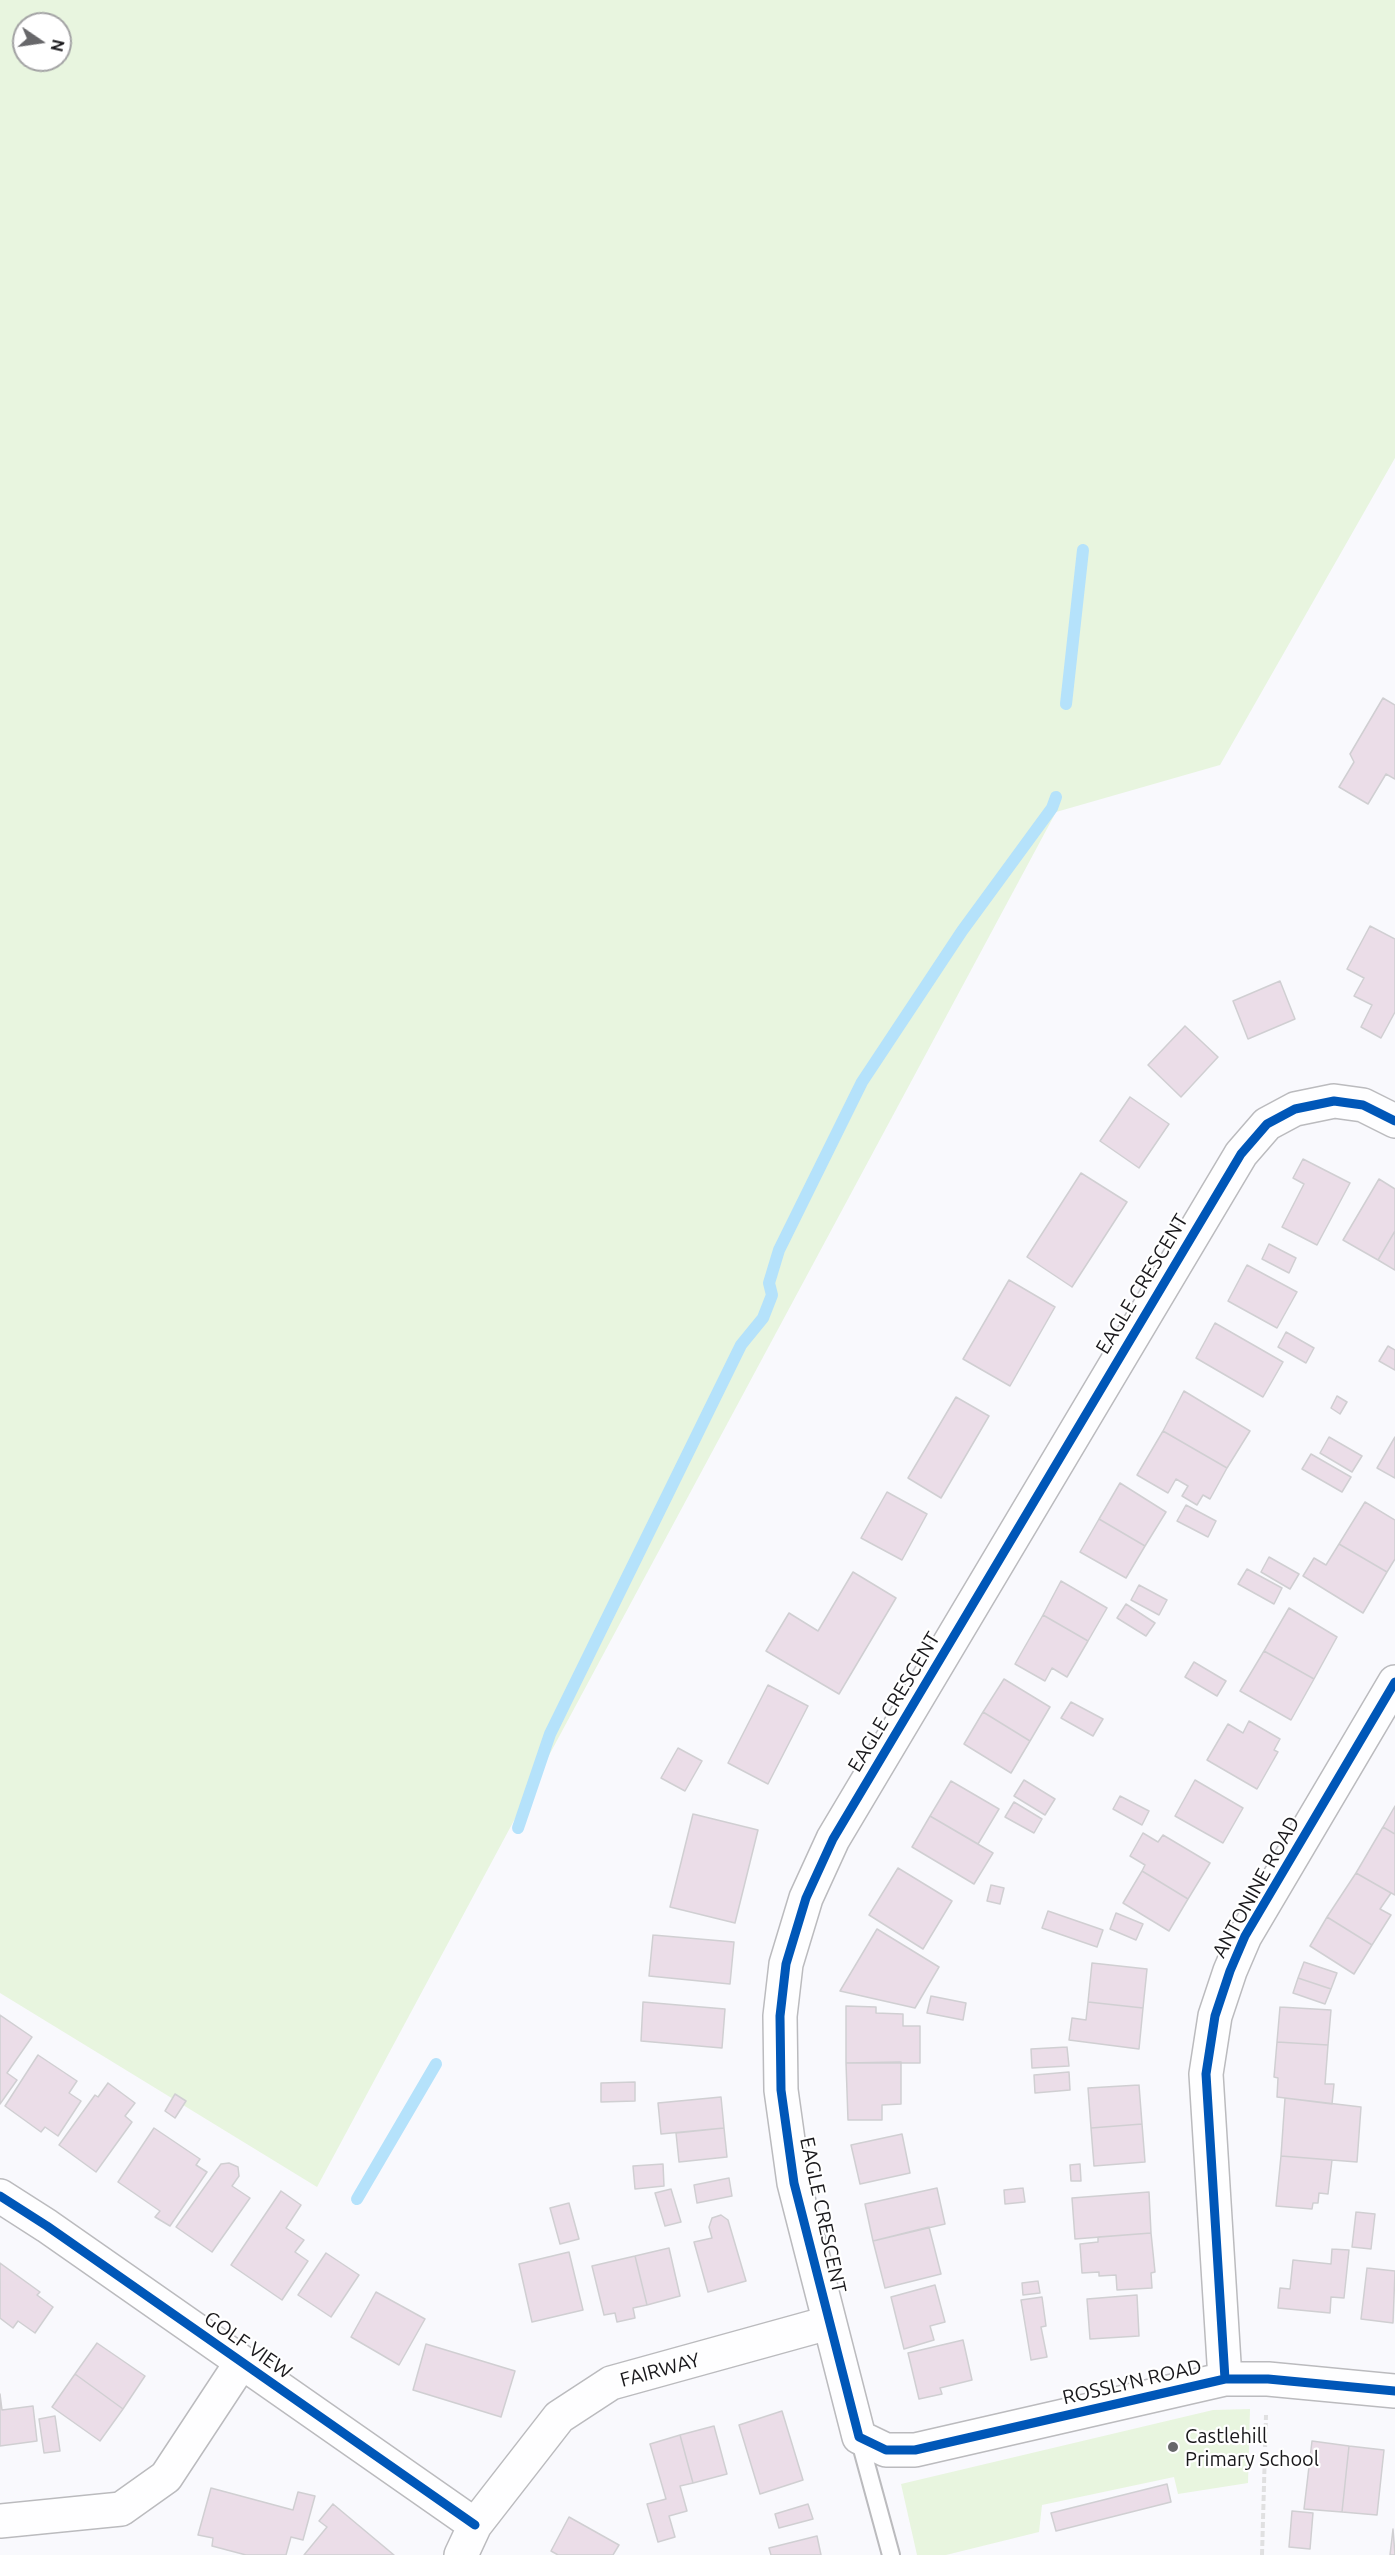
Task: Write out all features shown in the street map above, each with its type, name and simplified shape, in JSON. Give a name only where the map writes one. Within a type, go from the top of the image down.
[{"type":"street","name":"EAGLE CRESCENT","points":[[859,2437],[794,2183],[781,2090],[780,2016],[786,1964],[806,1898],[833,1839],[1241,1154],[1268,1124],[1295,1109],[1334,1101],[1344,1102],[1363,1105],[1395,1120]]},
{"type":"street","name":"ANTONINE ROAD","points":[[1225,2379],[1206,2074],[1215,2016],[1245,1936],[1395,1683]]},
{"type":"street","name":"GOLF VIEW","points":[[0,2196],[47,2226],[475,2525]]},
{"type":"street","name":"FAIRWAY","points":[[461,2555],[475,2525],[559,2417],[611,2383],[828,2323]]},
{"type":"street","points":[[0,2522],[121,2509],[166,2477],[241,2363]]},
{"type":"street","name":"ROSSLYN ROAD","points":[[859,2437],[886,2450],[915,2450],[1225,2379],[1268,2379],[1395,2391]]},
{"type":"lane","points":[[859,2437],[891,2555]]},
{"type":"path","points":[[1262,2555],[1266,2408]]},
{"type":"green space","points":[[0,0],[1395,0],[1395,458],[1220,765],[1056,812],[317,2187],[0,1993]]},
{"type":"green space","points":[[1250,2409],[1248,2483],[1178,2494],[1174,2477],[1042,2505],[1039,2532],[946,2555],[917,2555],[901,2484],[1213,2410]]},
{"type":"building","points":[[1383,698],[1395,705],[1395,779],[1386,774],[1368,804],[1339,787],[1354,762],[1350,754]]},
{"type":"building","points":[[1370,926],[1395,939],[1395,1012],[1381,1038],[1361,1027],[1372,1005],[1354,996],[1364,978],[1347,969]]},
{"type":"building","points":[[1280,981],[1295,1019],[1248,1039],[1233,1001]]},
{"type":"building","points":[[1185,1026],[1218,1057],[1181,1097],[1148,1065]]},
{"type":"building","points":[[1130,1097],[1169,1124],[1139,1168],[1100,1141]]},
{"type":"building","points":[[1303,1159],[1350,1183],[1317,1245],[1282,1227],[1304,1184],[1293,1178]]},
{"type":"building","points":[[1081,1173],[1127,1202],[1072,1287],[1027,1257]]},
{"type":"building","points":[[1379,1179],[1395,1189],[1395,1231],[1378,1260],[1343,1240]]},
{"type":"building","points":[[1395,1231],[1395,1270],[1378,1260]]},
{"type":"building","points":[[1269,1244],[1296,1258],[1289,1273],[1262,1259]]},
{"type":"building","points":[[1247,1265],[1297,1292],[1277,1328],[1228,1301]]},
{"type":"building","points":[[1009,1280],[1055,1307],[1010,1386],[963,1359]]},
{"type":"building","points":[[1215,1323],[1283,1362],[1263,1397],[1196,1358]]},
{"type":"building","points":[[1286,1332],[1314,1348],[1306,1363],[1278,1347]]},
{"type":"building","points":[[1388,1346],[1395,1350],[1395,1370],[1379,1361]]},
{"type":"building","points":[[1184,1391],[1250,1431],[1227,1468],[1163,1431]]},
{"type":"building","points":[[1337,1396],[1347,1402],[1340,1414],[1331,1408]]},
{"type":"building","points":[[956,1397],[989,1416],[941,1498],[908,1478]]},
{"type":"building","points":[[1163,1431],[1227,1468],[1210,1499],[1203,1495],[1197,1505],[1182,1496],[1188,1486],[1176,1479],[1168,1493],[1137,1475]]},
{"type":"building","points":[[1329,1437],[1362,1456],[1352,1472],[1320,1453]]},
{"type":"building","points":[[1395,1437],[1395,1478],[1377,1468]]},
{"type":"building","points":[[1311,1454],[1351,1477],[1342,1492],[1302,1469]]},
{"type":"building","points":[[1120,1483],[1166,1512],[1145,1546],[1099,1519]]},
{"type":"building","points":[[887,1492],[927,1514],[902,1560],[861,1538]]},
{"type":"building","points":[[1365,1502],[1395,1520],[1395,1559],[1387,1572],[1339,1544]]},
{"type":"building","points":[[1186,1505],[1216,1521],[1208,1537],[1177,1521]]},
{"type":"building","points":[[1099,1519],[1145,1546],[1126,1578],[1080,1552]]},
{"type":"building","points":[[1339,1544],[1387,1572],[1363,1613],[1303,1576],[1314,1558],[1326,1565]]},
{"type":"building","points":[[1269,1557],[1299,1574],[1290,1589],[1261,1572]]},
{"type":"building","points":[[1247,1569],[1282,1588],[1274,1604],[1238,1584]]},
{"type":"building","points":[[853,1572],[896,1598],[839,1694],[766,1651],[789,1613],[818,1631]]},
{"type":"building","points":[[1061,1581],[1107,1608],[1088,1641],[1043,1615]]},
{"type":"building","points":[[1139,1585],[1167,1600],[1159,1615],[1131,1600]]},
{"type":"building","points":[[1126,1604],[1155,1623],[1146,1636],[1117,1618]]},
{"type":"building","points":[[1289,1608],[1337,1637],[1314,1679],[1264,1651]]},
{"type":"building","points":[[1043,1615],[1088,1641],[1067,1677],[1052,1668],[1045,1681],[1015,1664]]},
{"type":"building","points":[[1264,1651],[1314,1679],[1291,1720],[1240,1691]]},
{"type":"building","points":[[1194,1662],[1226,1681],[1217,1696],[1185,1677]]},
{"type":"building","points":[[1004,1679],[1050,1707],[1030,1741],[983,1712]]},
{"type":"building","points":[[768,1685],[808,1706],[768,1784],[728,1763]]},
{"type":"building","points":[[1071,1702],[1103,1719],[1093,1736],[1061,1718]]},
{"type":"building","points":[[983,1712],[1030,1741],[1011,1773],[964,1744]]},
{"type":"building","points":[[1249,1721],[1280,1739],[1274,1750],[1278,1752],[1257,1789],[1207,1760],[1228,1724],[1243,1733]]},
{"type":"building","points":[[678,1748],[702,1761],[685,1791],[661,1778]]},
{"type":"building","points":[[1024,1780],[1055,1799],[1045,1815],[1014,1796]]},
{"type":"building","points":[[1195,1780],[1243,1808],[1223,1843],[1175,1816]]},
{"type":"building","points":[[951,1781],[999,1809],[978,1844],[930,1816]]},
{"type":"building","points":[[1120,1796],[1149,1811],[1142,1825],[1113,1809]]},
{"type":"building","points":[[1014,1802],[1042,1819],[1034,1833],[1005,1817]]},
{"type":"building","points":[[1395,1806],[1395,1834],[1383,1827]]},
{"type":"building","points":[[693,1814],[758,1830],[735,1923],[670,1907]]},
{"type":"building","points":[[930,1816],[993,1853],[974,1884],[912,1847]]},
{"type":"building","points":[[1383,1827],[1395,1834],[1395,1895],[1356,1873]]},
{"type":"building","points":[[1143,1833],[1158,1842],[1163,1835],[1210,1863],[1188,1899],[1142,1871],[1145,1865],[1130,1856]]},
{"type":"building","points":[[898,1868],[952,1901],[923,1949],[869,1915]]},
{"type":"building","points":[[1142,1871],[1188,1899],[1169,1931],[1123,1903]]},
{"type":"building","points":[[1356,1873],[1391,1893],[1380,1909],[1391,1915],[1372,1945],[1327,1917]]},
{"type":"building","points":[[991,1885],[1004,1888],[1000,1904],[987,1901]]},
{"type":"building","points":[[1048,1911],[1103,1930],[1097,1947],[1042,1928]]},
{"type":"building","points":[[1116,1913],[1143,1924],[1136,1940],[1110,1929]]},
{"type":"building","points":[[1327,1917],[1372,1945],[1354,1974],[1310,1946]]},
{"type":"building","points":[[877,1929],[939,1967],[915,2008],[840,1991]]},
{"type":"building","points":[[653,1935],[734,1942],[730,1984],[649,1976]]},
{"type":"building","points":[[1304,1962],[1337,1973],[1331,1989],[1298,1978]]},
{"type":"building","points":[[1092,1963],[1147,1969],[1143,2008],[1088,2002]]},
{"type":"building","points":[[1298,1978],[1331,1989],[1325,2004],[1293,1993]]},
{"type":"building","points":[[931,1996],[966,2003],[963,2020],[927,2013]]},
{"type":"building","points":[[643,2002],[725,2009],[722,2048],[641,2041]]},
{"type":"building","points":[[1088,2002],[1143,2008],[1139,2049],[1069,2040],[1072,2018],[1086,2020]]},
{"type":"building","points":[[846,2006],[876,2007],[876,2013],[903,2014],[903,2026],[920,2026],[920,2063],[846,2063]]},
{"type":"building","points":[[1280,2007],[1331,2010],[1328,2045],[1277,2042]]},
{"type":"building","points":[[0,2015],[32,2037],[7,2073],[17,2080],[0,2104]]},
{"type":"building","points":[[1277,2042],[1328,2045],[1325,2084],[1334,2084],[1332,2104],[1277,2097],[1278,2078],[1274,2077]]},
{"type":"building","points":[[1067,2047],[1069,2066],[1032,2068],[1031,2049]]},
{"type":"building","points":[[38,2055],[77,2081],[69,2093],[81,2101],[58,2136],[45,2127],[41,2132],[5,2106]]},
{"type":"building","points":[[901,2062],[901,2104],[882,2105],[882,2120],[848,2120],[846,2063]]},
{"type":"building","points":[[1069,2072],[1070,2090],[1035,2093],[1034,2075]]},
{"type":"building","points":[[635,2082],[635,2101],[601,2102],[601,2083]]},
{"type":"building","points":[[108,2083],[135,2103],[125,2116],[132,2122],[96,2172],[59,2145],[95,2095],[98,2097]]},
{"type":"building","points":[[1139,2085],[1142,2124],[1091,2128],[1088,2088]]},
{"type":"building","points":[[175,2094],[186,2101],[175,2118],[165,2111]]},
{"type":"building","points":[[721,2097],[724,2128],[661,2134],[658,2103]]},
{"type":"building","points":[[1285,2098],[1361,2107],[1357,2162],[1281,2156]]},
{"type":"building","points":[[1142,2124],[1145,2162],[1094,2166],[1091,2128]]},
{"type":"building","points":[[154,2128],[200,2159],[196,2165],[207,2172],[170,2226],[155,2217],[160,2211],[118,2182]]},
{"type":"building","points":[[724,2128],[727,2157],[679,2162],[676,2133]]},
{"type":"building","points":[[902,2134],[910,2173],[860,2184],[851,2145]]},
{"type":"building","points":[[1281,2156],[1332,2160],[1328,2194],[1319,2193],[1318,2203],[1313,2203],[1312,2209],[1276,2206]]},
{"type":"building","points":[[229,2163],[238,2167],[239,2176],[232,2186],[250,2198],[212,2252],[176,2227],[221,2164]]},
{"type":"building","points":[[663,2164],[664,2186],[635,2189],[633,2166]]},
{"type":"building","points":[[1080,2164],[1081,2181],[1071,2181],[1070,2165]]},
{"type":"building","points":[[729,2178],[732,2196],[697,2203],[694,2185]]},
{"type":"building","points":[[937,2188],[945,2224],[873,2241],[865,2204]]},
{"type":"building","points":[[1023,2188],[1025,2202],[1005,2204],[1004,2190]]},
{"type":"building","points":[[671,2189],[681,2222],[665,2226],[655,2193]]},
{"type":"building","points":[[281,2191],[301,2205],[286,2228],[304,2240],[295,2252],[308,2261],[282,2300],[231,2265]]},
{"type":"building","points":[[1149,2192],[1151,2233],[1075,2239],[1072,2198]]},
{"type":"building","points":[[569,2203],[579,2239],[560,2244],[550,2208]]},
{"type":"building","points":[[1356,2212],[1375,2214],[1371,2249],[1352,2247]]},
{"type":"building","points":[[721,2215],[728,2220],[746,2281],[708,2292],[694,2242],[712,2238],[709,2227],[712,2218]]},
{"type":"building","points":[[929,2227],[941,2274],[885,2288],[873,2241]]},
{"type":"building","points":[[1151,2233],[1155,2272],[1151,2273],[1152,2288],[1117,2290],[1116,2275],[1099,2276],[1099,2272],[1082,2273],[1080,2244],[1098,2242],[1098,2237]]},
{"type":"building","points":[[669,2248],[680,2296],[647,2305],[635,2256]]},
{"type":"building","points":[[1332,2249],[1349,2250],[1344,2298],[1331,2297],[1330,2313],[1278,2308],[1280,2288],[1290,2289],[1293,2260],[1331,2264]]},
{"type":"building","points":[[569,2252],[583,2310],[532,2322],[519,2264]]},
{"type":"building","points":[[326,2253],[359,2275],[331,2317],[298,2295]]},
{"type":"building","points":[[635,2256],[647,2305],[633,2308],[635,2318],[617,2322],[615,2313],[604,2315],[592,2266]]},
{"type":"building","points":[[0,2263],[40,2292],[37,2295],[53,2307],[35,2333],[18,2321],[13,2328],[0,2318]]},
{"type":"building","points":[[1367,2268],[1395,2271],[1393,2323],[1361,2319]]},
{"type":"building","points":[[1038,2281],[1040,2293],[1023,2295],[1022,2283]]},
{"type":"building","points":[[935,2285],[945,2322],[930,2326],[934,2340],[904,2349],[891,2297]]},
{"type":"building","points":[[376,2292],[425,2319],[399,2365],[351,2337]]},
{"type":"building","points":[[1137,2295],[1139,2336],[1090,2339],[1087,2299]]},
{"type":"building","points":[[1042,2297],[1046,2326],[1041,2327],[1047,2357],[1031,2360],[1021,2300]]},
{"type":"building","points":[[963,2340],[972,2380],[940,2388],[942,2394],[919,2399],[908,2353]]},
{"type":"building","points":[[97,2343],[145,2376],[123,2409],[75,2374]]},
{"type":"building","points":[[426,2344],[515,2371],[501,2417],[413,2390]]},
{"type":"building","points":[[75,2374],[123,2409],[100,2441],[52,2407]]},
{"type":"building","points":[[0,2394],[2,2410],[33,2406],[37,2441],[0,2446]]},
{"type":"building","points":[[782,2411],[803,2480],[760,2494],[739,2425]]},
{"type":"building","points":[[55,2416],[60,2451],[44,2453],[39,2419]]},
{"type":"building","points":[[714,2426],[727,2474],[693,2483],[680,2435]]},
{"type":"building","points":[[680,2435],[693,2483],[680,2486],[687,2511],[669,2516],[675,2537],[658,2542],[647,2504],[666,2499],[650,2444]]},
{"type":"building","points":[[1312,2441],[1349,2446],[1342,2512],[1304,2509]]},
{"type":"building","points":[[1349,2446],[1384,2450],[1377,2515],[1342,2512]]},
{"type":"building","points":[[1167,2484],[1171,2502],[1056,2531],[1051,2513]]},
{"type":"building","points":[[211,2488],[293,2510],[298,2492],[315,2496],[303,2540],[291,2537],[286,2555],[246,2555],[212,2546],[213,2538],[198,2535]]},
{"type":"building","points":[[333,2504],[394,2555],[304,2555],[327,2527],[319,2521]]},
{"type":"building","points":[[808,2504],[813,2519],[779,2528],[775,2514]]},
{"type":"building","points":[[1292,2511],[1313,2513],[1310,2549],[1289,2547]]},
{"type":"building","points":[[569,2517],[619,2545],[613,2555],[558,2555],[551,2551]]},
{"type":"building","points":[[1393,2529],[1395,2555],[1390,2555]]},
{"type":"building","points":[[817,2536],[821,2555],[771,2555],[769,2548]]},
{"type":"waterway","points":[[1066,704],[1083,550]]},
{"type":"waterway","points":[[518,1828],[550,1734],[741,1345],[763,1318],[772,1295],[769,1283],[779,1250],[862,1082],[962,931],[1052,808],[1056,797]]},
{"type":"waterway","points":[[357,2199],[436,2064]]},
{"type":"cycle path","points":[[1395,1121],[1363,1105],[1334,1101],[1295,1109],[1267,1124],[1241,1154],[833,1839],[806,1898],[786,1964],[780,2016],[781,2090],[794,2183],[859,2437],[886,2450],[915,2450],[1225,2379],[1268,2379],[1395,2391]]},
{"type":"cycle path","points":[[1225,2379],[1206,2074],[1215,2016],[1245,1936],[1395,1682]]},
{"type":"cycle path","points":[[0,2196],[47,2226],[475,2525]]},
{"type":"place","name":"Castlehill Primary School","points":[[1173,2447]]}]
